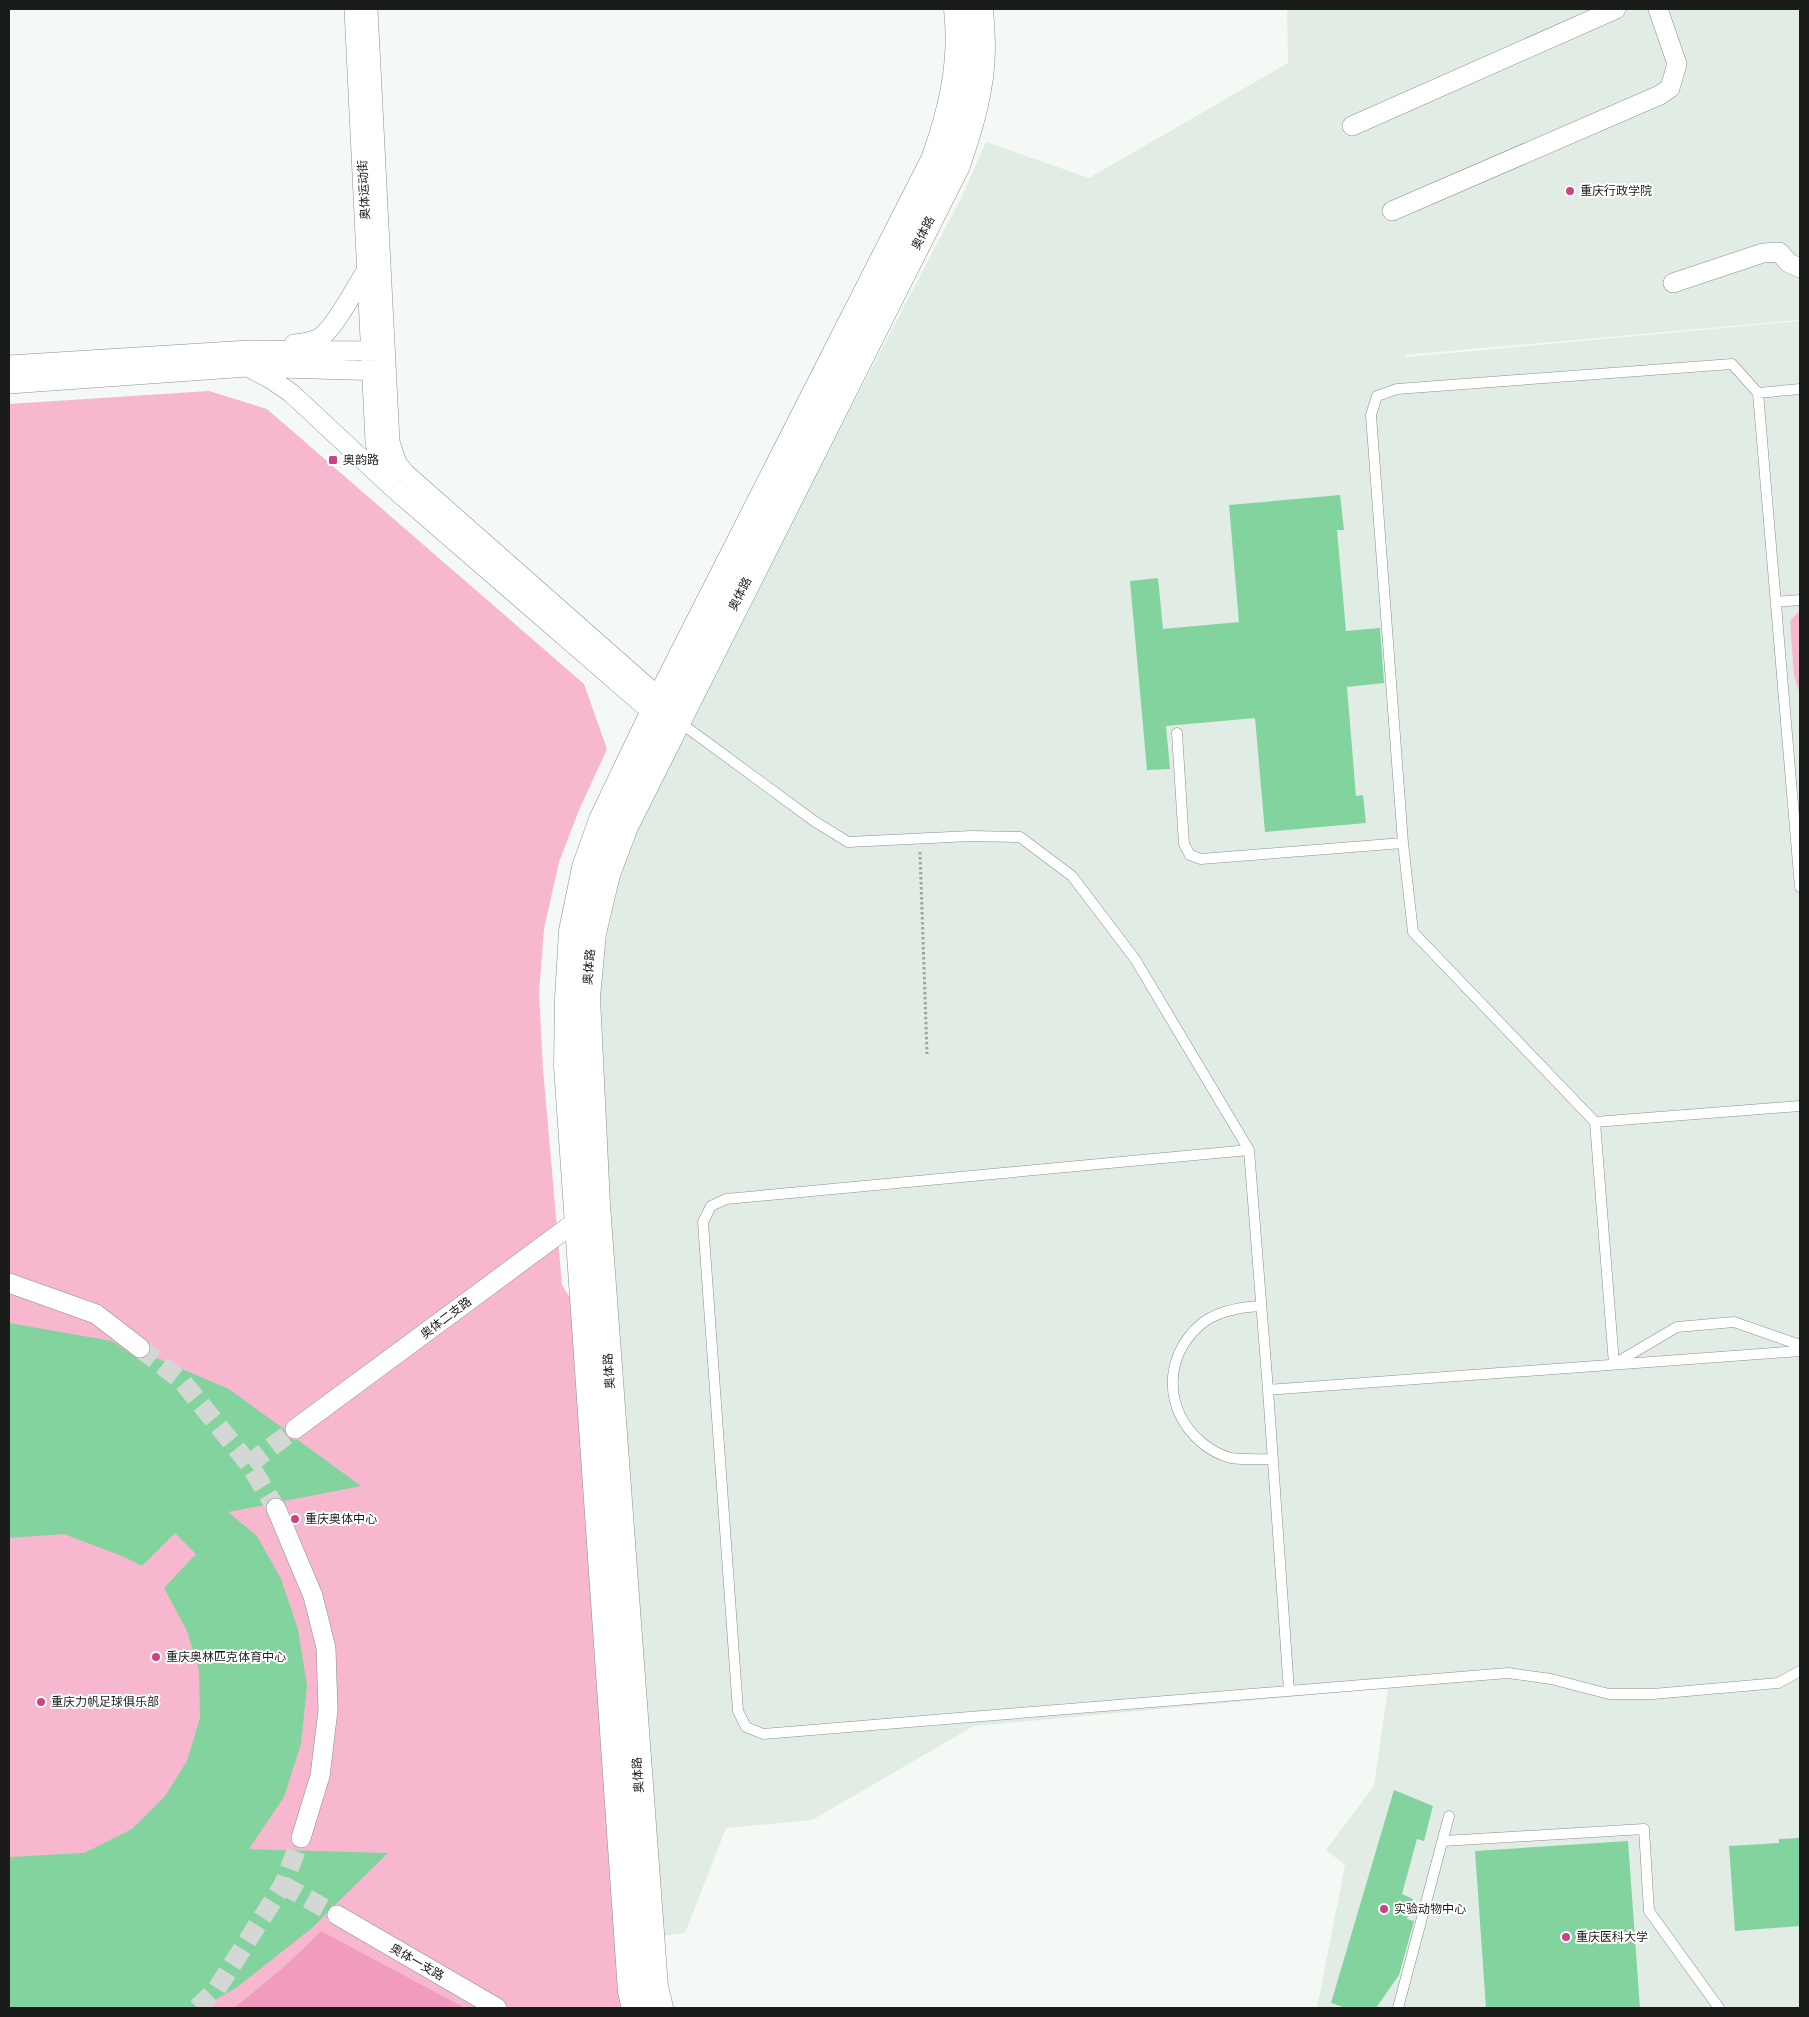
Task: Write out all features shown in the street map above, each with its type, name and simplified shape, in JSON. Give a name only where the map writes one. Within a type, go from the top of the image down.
[{"type":"main road","name":"奥体路","points":[[664,711],[936,160],[957,89],[960,50],[958,9]]},
{"type":"main road","name":"奥体路","points":[[659,2008],[654,1987],[587,1212],[568,1066],[569,998],[573,932],[586,868],[604,820],[956,165],[969,126],[977,93],[981,49],[979,9]]},
{"type":"main road","name":"奥体路","points":[[587,1212],[630,2002]]},
{"type":"street","name":"奥体运动街","points":[[354,9],[368,268],[378,351]]},
{"type":"street","name":"奥体运动街","points":[[368,9],[379,371]]},
{"type":"street","points":[[1352,126],[1616,9]]},
{"type":"street","points":[[1392,211],[1660,95],[1670,88],[1677,64],[1658,9]]},
{"type":"street","points":[[1673,283],[1762,253],[1779,252],[1789,263],[1800,268]]},
{"type":"street","points":[[9,384],[248,359],[305,343],[320,338],[330,328],[368,268]]},
{"type":"street","points":[[9,365],[248,359],[378,351]]},
{"type":"street","points":[[248,359],[379,371]]},
{"type":"street","points":[[248,359],[272,380],[291,393],[392,487],[664,711]]},
{"type":"street","points":[[379,371],[390,442],[397,463],[664,711]]},
{"type":"street","points":[[379,371],[375,442],[378,456],[392,487]]},
{"type":"street","name":"奥体二支路","points":[[295,1429],[587,1212]]},
{"type":"street","points":[[9,1283],[96,1314],[140,1348]]},
{"type":"street","points":[[276,1508],[313,1596],[326,1648],[328,1710],[320,1776],[301,1838]]},
{"type":"street","name":"奥体一支路","points":[[337,1915],[498,2008]]},
{"type":"lane","points":[[1614,1364],[1595,1122],[1414,932],[1404,842],[1370,415],[1377,396],[1397,389],[1732,364],[1758,393],[1800,887]]},
{"type":"lane","points":[[1758,393],[1800,388]]},
{"type":"lane","points":[[1776,602],[1800,600]]},
{"type":"lane","points":[[664,711],[814,821],[848,842],[971,836],[1020,837],[1072,876],[1134,958],[1249,1150],[1289,1691]]},
{"type":"lane","points":[[1177,733],[1184,844],[1190,855],[1201,859],[1404,842]]},
{"type":"lane","points":[[1595,1122],[1800,1106]]},
{"type":"lane","points":[[1249,1150],[726,1198],[711,1206],[703,1222],[738,1711],[746,1727],[763,1734],[1508,1672],[1551,1679],[1609,1694],[1653,1694],[1778,1684],[1800,1671]]},
{"type":"lane","points":[[1261,1306],[1222,1312],[1201,1324],[1185,1342],[1175,1364],[1172,1388],[1177,1411],[1181,1418],[1190,1432],[1208,1448],[1230,1458],[1273,1458]]},
{"type":"lane","points":[[1614,1364],[1677,1327],[1734,1322],[1800,1345]]},
{"type":"lane","points":[[1268,1390],[1800,1351]]},
{"type":"lane","points":[[1398,2008],[1450,1816]]},
{"type":"lane","points":[[1443,1841],[1644,1829],[1649,1911],[1718,2008]]},
{"type":"path","points":[[920,838],[927,1054]]},
{"type":"shaded area","points":[[1287,9],[1800,9],[1800,320],[1405,355],[1406,357],[1800,321],[1800,2008],[1317,2008],[1345,1865],[1326,1850],[1374,1786],[1388,1688],[974,1726],[812,1820],[726,1828],[685,1933],[663,1936],[599,1070],[597,999],[607,934],[620,876],[637,828],[706,683],[961,198],[986,142],[1089,178],[1288,63]]},
{"type":"shaded area","name":"重庆奥体中心","points":[[209,391],[267,409],[584,684],[607,749],[579,810],[559,862],[544,929],[539,993],[543,1069],[562,1285],[570,1298],[626,2008],[9,2008],[9,404]]},
{"type":"shaded area","points":[[1800,610],[1800,695],[1794,675],[1790,621]]},
{"type":"shaded area","points":[[321,1931],[465,2008],[234,2008],[283,1968]]},
{"type":"building","points":[[1340,495],[1344,530],[1337,530],[1346,631],[1380,628],[1384,683],[1347,687],[1356,796],[1363,795],[1366,823],[1265,832],[1255,718],[1166,726],[1170,769],[1147,770],[1130,581],[1158,578],[1163,629],[1239,622],[1229,505]]},
{"type":"building","points":[[9,1323],[112,1341],[138,1359],[144,1359],[149,1355],[229,1389],[284,1429],[290,1439],[298,1440],[361,1486],[284,1501],[278,1497],[272,1498],[266,1505],[228,1512],[257,1536],[281,1579],[298,1629],[307,1686],[301,1744],[284,1797],[249,1849],[388,1853],[336,1904],[331,1906],[312,1928],[236,1988],[201,2008],[9,2008],[9,1857],[84,1853],[132,1829],[165,1796],[187,1761],[200,1718],[199,1670],[187,1631],[164,1588],[196,1554],[175,1533],[142,1566],[122,1556],[64,1534],[9,1538]]},
{"type":"building","name":"实验动物中心","points":[[1394,1790],[1433,1806],[1424,1841],[1417,1839],[1402,1894],[1413,1899],[1407,1919],[1414,1921],[1399,1975],[1376,2008],[1346,2008],[1331,2003]]},
{"type":"building","points":[[1800,1838],[1800,1926],[1735,1931],[1729,1846],[1779,1843],[1779,1839]]},
{"type":"building","points":[[1628,1841],[1640,2008],[1486,2008],[1475,1851]]},
{"type":"tunnel","points":[[140,1348],[182,1381],[249,1464],[276,1508]]},
{"type":"tunnel","points":[[249,1464],[295,1429]]},
{"type":"tunnel","points":[[197,2008],[216,1990],[283,1885],[301,1838]]},
{"type":"tunnel","points":[[283,1885],[337,1915]]},
{"type":"place","name":"重庆行政学院","points":[[1570,191]]},
{"type":"place","name":"奥韵路","points":[[333,460]]},
{"type":"place","name":"重庆奥体中心","points":[[295,1519]]},
{"type":"place","name":"重庆奥林匹克体育中心","points":[[156,1657]]},
{"type":"place","name":"重庆力帆足球俱乐部","points":[[41,1702]]},
{"type":"place","name":"实验动物中心","points":[[1384,1909]]},
{"type":"place","name":"重庆医科大学","points":[[1566,1937]]}]
